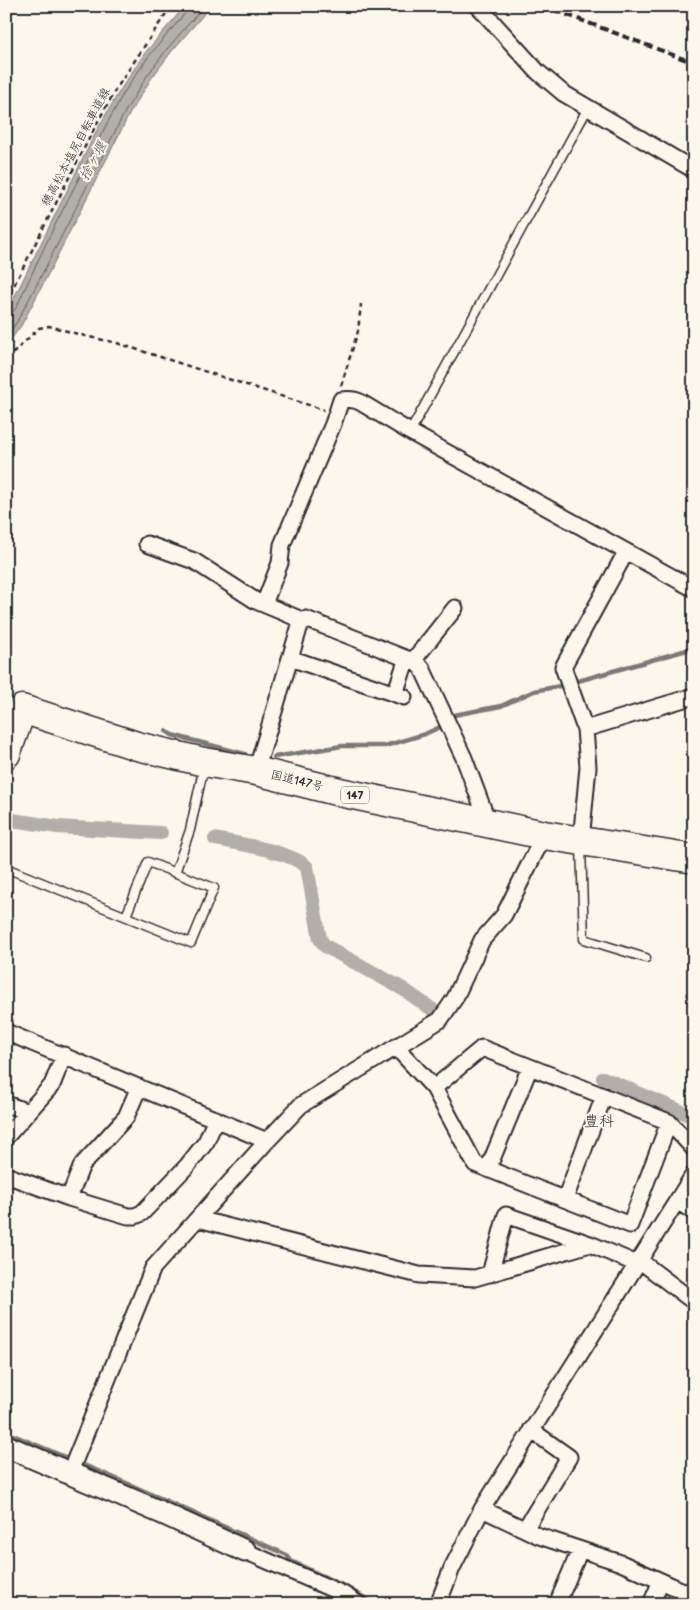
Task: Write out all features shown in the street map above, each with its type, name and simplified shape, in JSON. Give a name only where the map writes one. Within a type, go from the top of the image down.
[{"type":"highway","name":"国道147号","points":[[14,706],[137,746],[204,762],[256,771],[344,793],[544,835],[694,859]]},
{"type":"highway","name":"147","points":[[6,754],[14,706]]},
{"type":"street","points":[[478,6],[538,72],[563,93],[694,170]]},
{"type":"street","points":[[264,604],[280,563],[282,546],[341,400],[354,399],[694,589]]},
{"type":"street","points":[[147,544],[194,561],[248,596],[297,618],[301,622]]},
{"type":"street","points":[[581,841],[588,767],[585,729],[563,667],[626,552]]},
{"type":"street","points":[[290,658],[399,695],[405,664],[416,657],[455,608]]},
{"type":"street","points":[[256,771],[301,622],[306,619],[409,660],[422,668],[434,690],[464,758],[485,814],[484,822]]},
{"type":"street","points":[[585,729],[694,696]]},
{"type":"street","points":[[70,1472],[153,1268],[267,1141],[302,1105],[440,1020],[448,1010],[482,940],[504,915],[544,835]]},
{"type":"street","points":[[6,1032],[267,1141]]},
{"type":"street","points":[[396,1047],[434,1088],[475,1164],[630,1224],[669,1122]]},
{"type":"street","points":[[434,1088],[482,1048],[669,1122],[694,1149]]},
{"type":"street","points":[[6,1137],[52,1084],[64,1055]]},
{"type":"street","points":[[488,1169],[530,1067]]},
{"type":"street","points":[[69,1198],[82,1165],[126,1117],[139,1087]]},
{"type":"street","points":[[565,1199],[604,1096]]},
{"type":"street","points":[[6,1104],[28,1112]]},
{"type":"street","points":[[6,1176],[69,1198],[128,1216],[136,1216],[142,1213],[206,1142],[216,1119]]},
{"type":"street","points":[[438,1604],[452,1568],[482,1509],[694,1174]]},
{"type":"street","points":[[677,1201],[694,1212]]},
{"type":"street","points":[[490,1274],[506,1215],[638,1262],[694,1302]]},
{"type":"street","points":[[198,1219],[419,1276],[475,1278],[590,1244]]},
{"type":"street","points":[[525,1530],[569,1457],[531,1430]]},
{"type":"street","points":[[6,1446],[70,1472],[343,1594],[358,1604]]},
{"type":"street","points":[[482,1509],[539,1536],[621,1563],[694,1596]]},
{"type":"street","points":[[557,1604],[580,1550]]},
{"type":"street","points":[[651,1604],[661,1581]]},
{"type":"lane","points":[[410,432],[588,108]]},
{"type":"lane","points":[[175,873],[190,830],[204,762]]},
{"type":"lane","points":[[581,841],[584,940],[646,958]]},
{"type":"lane","points":[[6,868],[191,943],[214,888],[148,862],[126,916]]},
{"type":"path","name":"穂高松本塩尻自転車道線","points":[[6,300],[116,89],[171,6]]},
{"type":"path","points":[[341,400],[342,379],[358,331],[361,304]]},
{"type":"path","points":[[6,360],[39,328],[49,326],[117,343],[336,415]]},
{"type":"water","name":"捨ヶ堰","points":[[185,6],[211,6],[172,51],[151,79],[130,113],[21,326],[6,346],[6,314],[98,128],[144,54]]},
{"type":"waterway","points":[[578,681],[694,648]]},
{"type":"waterway","points":[[449,716],[501,706],[534,691],[560,686]]},
{"type":"waterway","points":[[274,757],[342,746],[385,746],[425,734],[444,723]]},
{"type":"waterway","points":[[166,731],[172,735],[245,754]]},
{"type":"waterway","points":[[6,819],[58,827],[161,833]]},
{"type":"waterway","points":[[215,839],[277,852],[299,861],[307,867],[320,939],[325,946],[403,989],[433,1010]]},
{"type":"waterway","points":[[603,1078],[694,1117]]},
{"type":"waterway","points":[[6,1432],[131,1485],[287,1555],[291,1561],[344,1586],[375,1604]]},
{"type":"railway","points":[[544,6],[694,63]]},
{"type":"district","name":"豊科","points":[[599,1121]]}]
